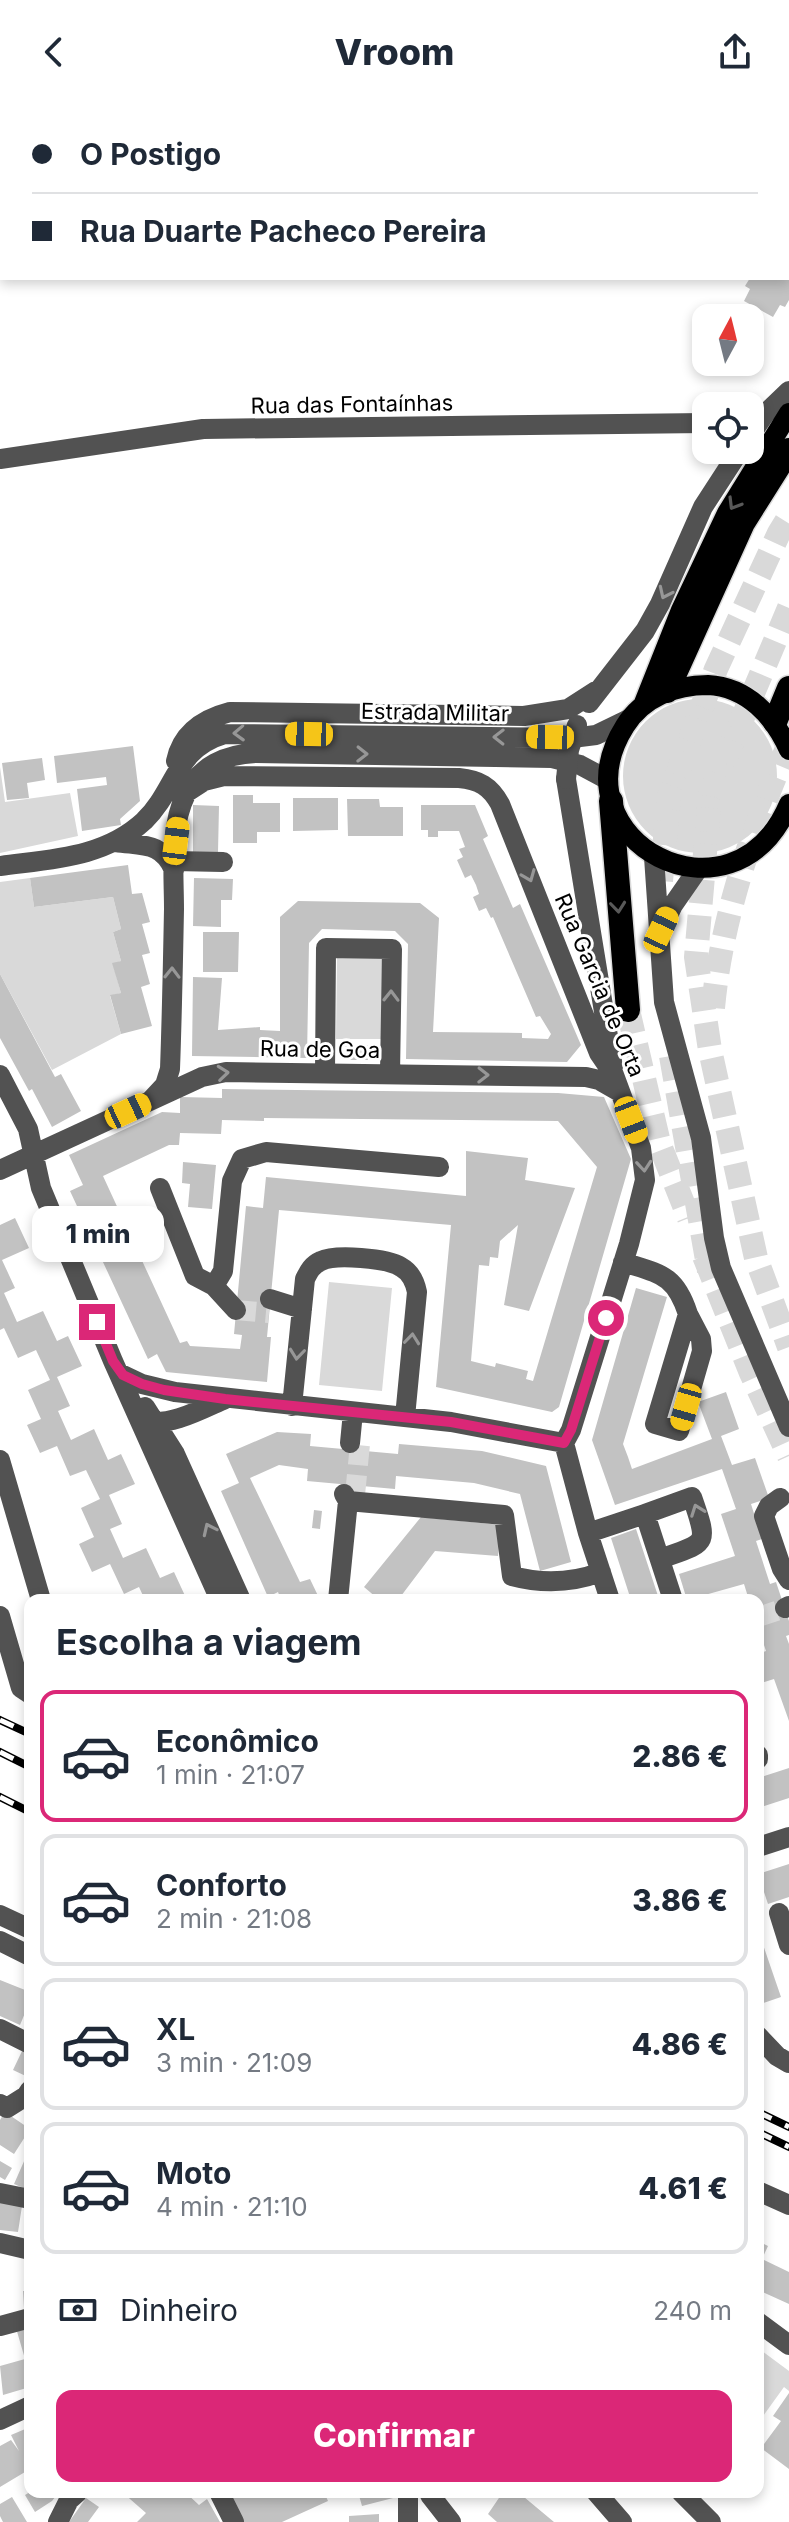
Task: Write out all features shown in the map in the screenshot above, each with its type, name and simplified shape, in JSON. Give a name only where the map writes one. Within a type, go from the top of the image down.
[{"type":"highway","points":[[667,691],[743,523],[789,450]]},
{"type":"highway","points":[[775,722],[789,688]]},
{"type":"highway","points":[[609,790],[628,1010]]},
{"type":"main road","points":[[644,703],[681,610],[727,513],[789,413]]},
{"type":"main road","points":[[789,750],[775,722],[759,705],[738,692],[715,686],[690,685],[667,691],[644,703],[629,719],[617,738],[610,758],[609,790],[620,823],[635,842],[654,857],[675,866],[698,869],[722,867],[745,858],[765,844],[780,825],[789,804]]},
{"type":"street","points":[[764,410],[789,391]]},
{"type":"street","name":"Rua das Fontaínhas","points":[[0,459],[203,429],[692,423]]},
{"type":"street","points":[[617,1084],[566,779],[569,750],[577,725],[596,691],[623,662],[645,631],[703,507],[728,464]]},
{"type":"street","points":[[174,773],[179,749],[191,732],[208,720],[230,712],[524,716],[568,709],[596,691]]},
{"type":"street","name":"Estrada Militar","points":[[0,866],[75,855],[116,842],[147,818],[159,803],[174,773],[197,746],[225,734],[572,738],[607,731],[629,719]]},
{"type":"street","name":"Estrada Militar","points":[[187,792],[196,778],[218,761],[229,756],[256,753],[552,758],[580,765],[609,790]]},
{"type":"street","name":"Rua Garcia de Orta","points":[[187,792],[204,781],[224,776],[459,778],[471,779],[487,787],[500,804],[599,1053],[617,1084],[641,1148],[645,1171],[623,1262],[571,1430],[564,1443]]},
{"type":"street","points":[[151,1100],[165,1085],[170,1069],[174,866],[179,817],[187,792]]},
{"type":"street","points":[[116,842],[155,848],[167,855],[174,866]]},
{"type":"street","points":[[654,857],[664,1002],[701,1138],[721,1268],[789,1427]]},
{"type":"street","points":[[174,866],[223,862]]},
{"type":"street","points":[[661,930],[673,905],[698,869]]},
{"type":"street","points":[[325,1073],[326,948],[358,948],[392,949],[390,1074]]},
{"type":"street","name":"Rua de Goa","points":[[0,1170],[213,1074],[586,1077],[617,1084]]},
{"type":"street","points":[[0,1075],[28,1129],[41,1188],[118,1368],[148,1418],[175,1454],[238,1594]]},
{"type":"street","points":[[160,1188],[195,1276],[229,1298],[223,1271],[232,1181],[242,1159],[266,1152],[439,1167]]},
{"type":"street","points":[[292,1406],[305,1279],[310,1268],[319,1262],[341,1257],[390,1262],[408,1273],[415,1282],[417,1292],[405,1417]]},
{"type":"street","points":[[623,1262],[669,1278],[680,1291],[701,1339],[702,1351],[679,1431],[655,1424],[688,1314]]},
{"type":"street","points":[[270,1306],[302,1309]]},
{"type":"street","points":[[118,1368],[142,1384],[175,1392],[491,1428],[564,1443],[608,1594]]},
{"type":"street","points":[[148,1418],[165,1397],[175,1392]]},
{"type":"street","points":[[148,1418],[189,1414],[225,1399]]},
{"type":"street","points":[[355,1443],[358,1412]]},
{"type":"street","points":[[175,1454],[189,1414]]},
{"type":"street","points":[[148,1418],[218,1594]]},
{"type":"street","points":[[0,1460],[39,1594]]},
{"type":"street","points":[[339,1594],[349,1497],[504,1515],[512,1576],[545,1582],[601,1572]]},
{"type":"street","points":[[588,1533],[692,1497],[704,1530],[703,1538],[698,1545],[660,1559]]},
{"type":"street","points":[[780,1498],[769,1506],[764,1516],[782,1569],[789,1580]]},
{"type":"street","points":[[645,1514],[671,1594]]},
{"type":"street","points":[[0,1616],[24,1690]]},
{"type":"street","points":[[764,1845],[789,1837]]},
{"type":"street","points":[[764,1916],[784,1911],[789,1945]]},
{"type":"street","points":[[0,1915],[24,1926]]},
{"type":"street","points":[[0,1941],[24,1952]]},
{"type":"street","points":[[0,2029],[24,2041]]},
{"type":"street","points":[[764,2042],[789,2063]]},
{"type":"street","points":[[0,2193],[24,2198]]},
{"type":"street","points":[[764,2194],[789,2205]]},
{"type":"street","points":[[0,2243],[24,2249]]},
{"type":"street","points":[[0,2326],[24,2320]]},
{"type":"street","points":[[764,2326],[789,2345]]},
{"type":"street","points":[[0,2420],[24,2409]]},
{"type":"street","points":[[58,2522],[71,2498]]},
{"type":"street","points":[[222,2498],[234,2522]]},
{"type":"street","points":[[408,2498],[409,2520]]},
{"type":"street","points":[[429,2522],[430,2498]]},
{"type":"street","points":[[434,2498],[451,2522]]},
{"type":"street","points":[[601,2498],[622,2522]]},
{"type":"street","points":[[687,2498],[711,2522]]},
{"type":"shaded area","points":[[700,699],[729,705],[754,722],[771,747],[777,776],[771,805],[754,830],[729,847],[700,853],[671,847],[646,830],[629,805],[623,776],[629,747],[646,722],[671,705]]},
{"type":"shaded area","points":[[0,767],[5,802],[70,793],[78,836],[0,853]]},
{"type":"shaded area","points":[[30,878],[34,907],[113,897],[121,929],[113,932],[121,961],[113,964],[121,993],[110,996],[121,1034],[52,1070],[0,974],[0,882]]},
{"type":"shaded area","points":[[337,956],[382,956],[381,1039],[336,1039]]},
{"type":"shaded area","points":[[329,1282],[392,1288],[382,1391],[319,1385]]},
{"type":"shaded area","points":[[764,2352],[789,2371],[789,2391],[784,2387],[764,2415]]},
{"type":"building","points":[[749,280],[789,280],[789,300],[785,307],[780,305],[773,317],[764,312],[764,304],[744,301],[750,289],[745,286]]},
{"type":"building","points":[[133,746],[140,801],[120,819],[121,825],[82,831],[77,789],[107,785],[106,777],[57,783],[54,756]]},
{"type":"building","points":[[42,758],[45,780],[27,783],[29,798],[7,800],[2,763]]},
{"type":"building","points":[[233,795],[253,795],[253,803],[280,803],[280,832],[257,832],[257,843],[233,843]]},
{"type":"building","points":[[293,798],[338,798],[338,830],[293,831]]},
{"type":"building","points":[[347,799],[379,799],[380,807],[403,807],[403,836],[348,836]]},
{"type":"building","points":[[193,805],[219,806],[218,852],[193,852]]},
{"type":"building","points":[[421,805],[475,805],[488,836],[483,839],[513,908],[520,904],[581,1045],[567,1062],[406,1059],[408,944],[395,931],[322,929],[309,943],[307,1058],[192,1056],[193,977],[222,978],[218,1030],[260,1027],[260,1030],[280,1031],[280,917],[298,901],[420,903],[439,918],[433,1032],[522,1033],[522,1038],[548,1039],[551,1034],[540,1016],[536,1017],[493,917],[486,908],[479,911],[473,897],[479,894],[476,885],[471,875],[465,878],[457,860],[463,857],[459,849],[465,847],[459,831],[438,831],[438,837],[428,837],[428,830],[421,830]]},
{"type":"building","points":[[128,865],[132,894],[142,893],[150,922],[142,924],[150,953],[142,955],[150,984],[141,987],[152,1026],[121,1034],[110,995],[121,993],[112,963],[121,961],[113,932],[121,929],[113,897],[34,907],[30,878]]},
{"type":"building","points":[[194,878],[233,879],[232,900],[221,900],[221,927],[193,926]]},
{"type":"building","points":[[203,932],[239,932],[238,972],[203,972]]},
{"type":"building","points":[[0,974],[55,1077],[61,1074],[81,1111],[52,1127],[0,1038]]},
{"type":"building","points":[[344,1045],[368,1045],[368,1060],[344,1060]]},
{"type":"building","points":[[222,1089],[558,1093],[604,1097],[631,1159],[559,1407],[552,1412],[436,1387],[451,1225],[279,1210],[267,1337],[271,1337],[267,1382],[166,1372],[157,1354],[148,1359],[70,1191],[83,1185],[69,1155],[162,1112],[180,1113],[180,1097],[222,1098]],"holes":[[[222,1120],[558,1121],[597,1167],[533,1381],[526,1379],[528,1371],[471,1361],[479,1265],[489,1266],[490,1257],[498,1258],[500,1241],[518,1225],[504,1305],[529,1311],[575,1188],[525,1180],[528,1158],[466,1151],[466,1196],[266,1177],[263,1208],[246,1206],[234,1334],[242,1335],[240,1349],[190,1346],[187,1341],[180,1343],[103,1176],[169,1145],[179,1145],[180,1133],[221,1134]]]},
{"type":"building","points":[[183,1162],[216,1165],[212,1209],[188,1207],[190,1184],[182,1183]]},
{"type":"building","points":[[15,1218],[29,1248],[2,1260],[15,1288],[4,1293],[17,1322],[43,1311],[57,1341],[68,1336],[82,1366],[57,1377],[70,1406],[58,1411],[71,1440],[94,1429],[108,1460],[121,1454],[135,1484],[109,1495],[122,1524],[110,1529],[123,1558],[146,1548],[160,1578],[174,1572],[184,1594],[142,1594],[139,1587],[124,1594],[110,1564],[92,1572],[79,1544],[94,1537],[81,1508],[100,1499],[86,1470],[70,1476],[57,1446],[40,1453],[27,1425],[41,1419],[28,1390],[50,1380],[36,1350],[18,1358],[4,1328],[0,1330],[0,1225]]},
{"type":"building","points":[[636,1288],[667,1297],[623,1444],[632,1469],[712,1439],[698,1402],[726,1392],[739,1429],[721,1436],[732,1465],[755,1458],[769,1498],[751,1504],[762,1539],[756,1541],[770,1584],[776,1582],[789,1621],[789,1635],[786,1636],[789,1644],[789,1721],[774,1679],[764,1682],[764,1594],[747,1594],[744,1584],[708,1594],[685,1594],[679,1574],[735,1556],[721,1514],[736,1509],[722,1469],[615,1505],[592,1440]]},
{"type":"building","points":[[277,1432],[311,1434],[310,1446],[398,1454],[399,1444],[482,1451],[546,1466],[571,1562],[540,1571],[520,1494],[474,1483],[396,1476],[395,1489],[307,1481],[308,1469],[279,1465],[250,1478],[300,1582],[310,1579],[317,1594],[267,1594],[221,1491],[239,1483],[226,1454]]},
{"type":"building","points":[[314,1510],[322,1511],[320,1529],[312,1528]]},
{"type":"building","points":[[421,1517],[501,1525],[498,1556],[435,1551],[403,1594],[372,1594],[364,1587]]},
{"type":"building","points":[[636,1529],[657,1594],[629,1594],[611,1538]]},
{"type":"building","points":[[789,1768],[789,1798],[764,1806],[764,1776]]},
{"type":"building","points":[[789,1864],[789,1897],[768,1904],[764,1892],[764,1872]]},
{"type":"building","points":[[764,1947],[781,1997],[764,2003]]},
{"type":"building","points":[[0,1980],[24,1990],[24,2015],[20,2025],[0,2016]]},
{"type":"building","points":[[23,2049],[24,2049],[24,2075],[13,2070]]},
{"type":"building","points":[[5,2112],[24,2125],[24,2138],[14,2154],[0,2145],[0,2120]]},
{"type":"building","points":[[0,2161],[12,2168],[5,2180],[0,2177]]},
{"type":"building","points":[[24,2161],[24,2188],[14,2184]]},
{"type":"building","points":[[0,2202],[22,2206],[18,2232],[0,2230]]},
{"type":"building","points":[[764,2260],[789,2272],[789,2304],[764,2293]]},
{"type":"building","points":[[24,2326],[24,2356],[16,2328]]},
{"type":"building","points":[[24,2359],[24,2389],[3,2395],[0,2366]]},
{"type":"building","points":[[789,2393],[789,2469],[764,2450],[764,2444],[781,2421],[773,2416]]},
{"type":"building","points":[[24,2430],[24,2473],[0,2487],[0,2446],[11,2440],[19,2451],[11,2435]]},
{"type":"building","points":[[12,2497],[27,2522],[3,2522],[0,2504]]},
{"type":"building","points":[[27,2498],[54,2498],[52,2501],[35,2512]]},
{"type":"building","points":[[86,2498],[99,2507],[88,2522],[69,2522]]},
{"type":"building","points":[[129,2498],[191,2498],[199,2505],[207,2499],[220,2522],[137,2522],[146,2513]]},
{"type":"building","points":[[231,2498],[327,2498],[328,2501],[282,2522],[244,2522]]},
{"type":"building","points":[[360,2498],[393,2498],[362,2506]]},
{"type":"building","points":[[499,2498],[525,2498],[554,2522],[497,2522],[488,2514]]},
{"type":"building","points":[[379,2514],[379,2522],[349,2522],[349,2516]]},
{"type":"tunnel","points":[[661,881],[669,796],[716,669],[789,517]]},
{"type":"tunnel","points":[[789,608],[710,795],[696,957],[710,1050],[756,1258],[789,1347]]},
{"type":"tunnel","points":[[713,1008],[723,941],[740,873],[789,744]]},
{"type":"tunnel","points":[[628,1010],[659,1143],[689,1218]]},
{"type":"tunnel","points":[[671,1056],[709,1271]]},
{"type":"tunnel","points":[[704,1256],[751,1373],[789,1456]]},
{"type":"tunnel","points":[[236,1310],[269,1313]]},
{"type":"tunnel","points":[[355,1495],[360,1444]]},
{"type":"tunnel","points":[[764,1615],[785,1608]]},
{"type":"railway","points":[[0,1720],[24,1731]]},
{"type":"railway","points":[[0,1752],[24,1764]]},
{"type":"railway","points":[[0,1797],[24,1809]]},
{"type":"railway","points":[[764,2115],[789,2127]]},
{"type":"railway","points":[[764,2135],[789,2147]]},
{"type":"route","points":[[97,1322],[113,1361],[123,1375],[164,1390],[451,1422],[564,1443],[571,1430],[606,1318]]}]
